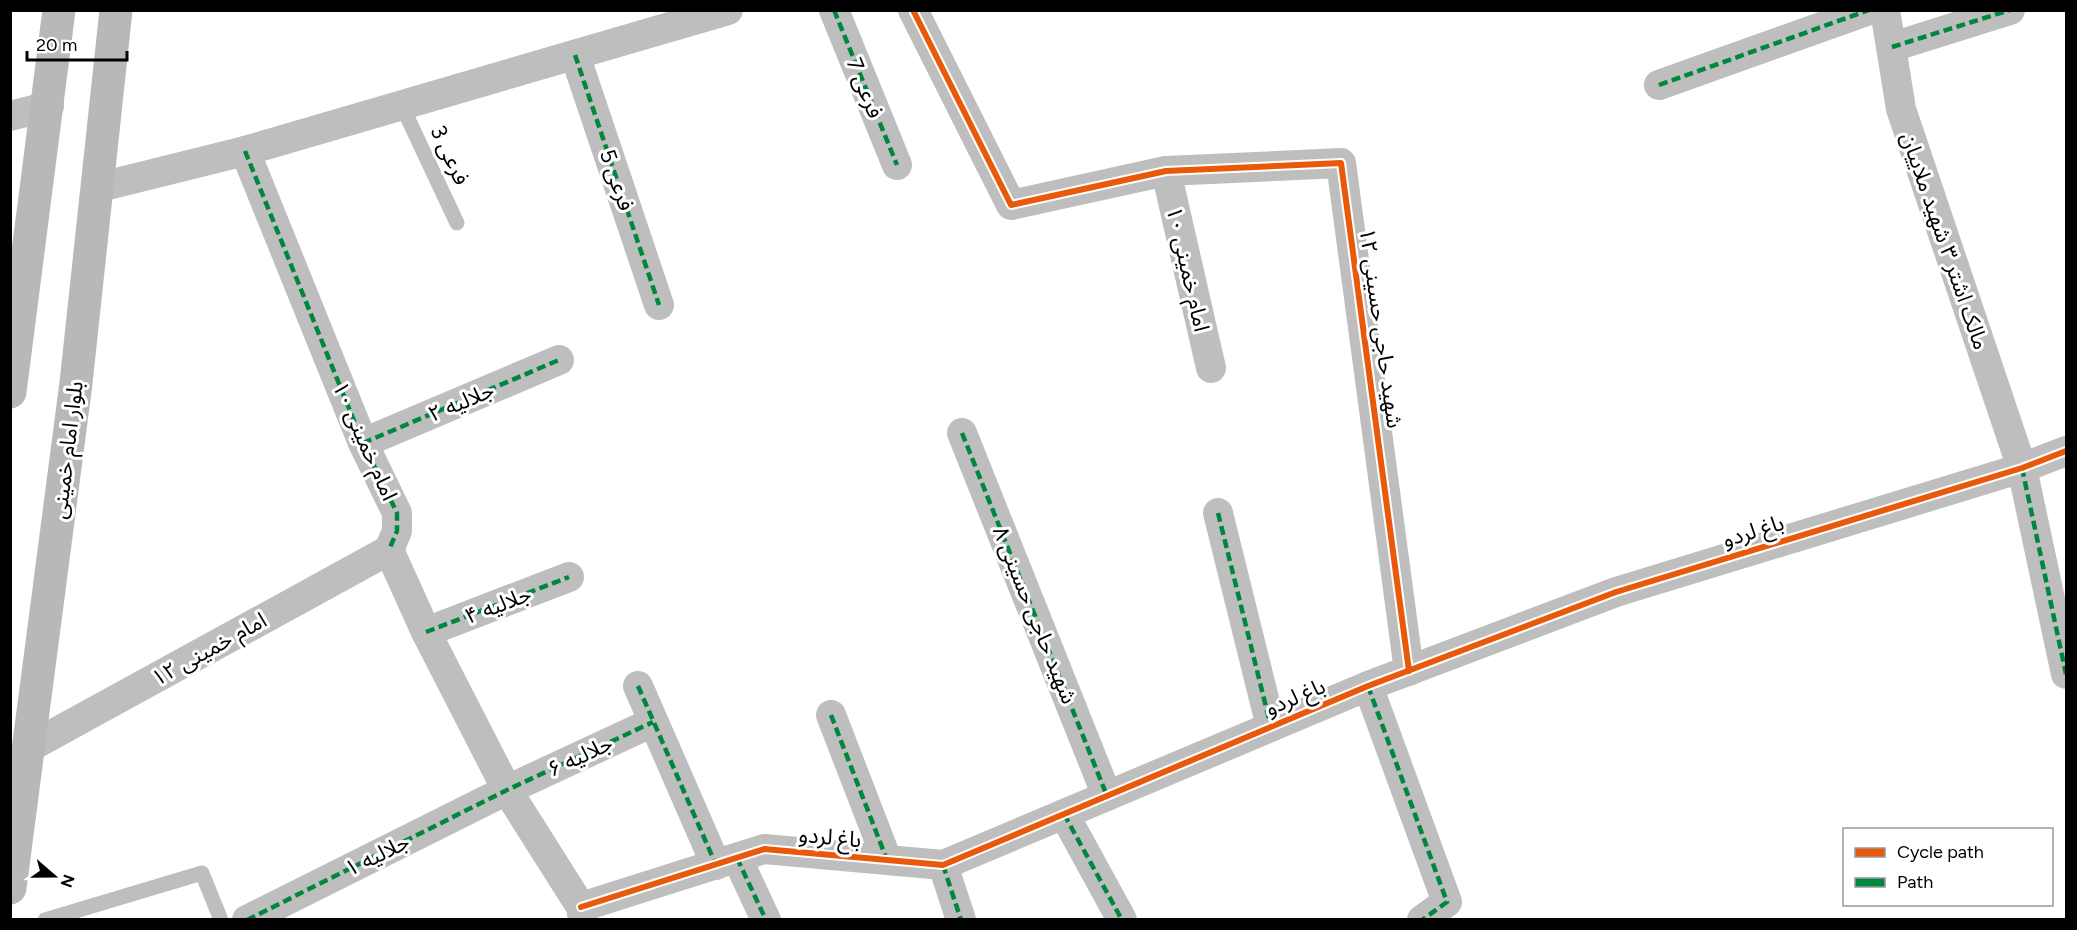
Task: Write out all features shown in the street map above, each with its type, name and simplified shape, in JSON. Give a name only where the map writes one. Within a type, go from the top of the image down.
[{"type":"main road","points":[[10,392],[49,106],[59,10]]},
{"type":"main road","name":"بلوار امام خمینی","points":[[10,888],[76,383],[116,10]]},
{"type":"street","points":[[96,188],[245,151],[728,10]]},
{"type":"street","name":"فرعی 7","points":[[834,10],[897,165]]},
{"type":"street","points":[[913,10],[1011,205],[1166,171]]},
{"type":"street","points":[[1659,85],[1869,10]]},
{"type":"street","name":"مالک اشتر ۳ شهید ملاییان","points":[[1885,10],[1901,109],[2022,468],[2067,674]]},
{"type":"street","points":[[1892,47],[2010,10]]},
{"type":"street","name":"فرعی 5","points":[[575,55],[659,305]]},
{"type":"street","points":[[10,116],[49,106]]},
{"type":"street","name":"امام خمینی ۱۰","points":[[245,151],[363,443],[397,513],[397,531],[389,550]]},
{"type":"street","name":"شهید حاجی حسینی ۱۲","points":[[1166,171],[1341,163],[1408,670]]},
{"type":"street","name":"امام خمینی ۱۰","points":[[1166,171],[1211,368]]},
{"type":"street","name":"جلالیه ۲","points":[[363,443],[559,360]]},
{"type":"street","name":"شهید حاجی حسینی ۸","points":[[962,433],[1107,796]]},
{"type":"street","name":"باغ لردو","points":[[582,914],[764,849],[943,865],[1368,686],[1616,592],[2022,468],[2067,451]]},
{"type":"street","points":[[1218,513],[1271,727]]},
{"type":"street","points":[[389,550],[426,632],[507,790],[582,914]]},
{"type":"street","name":"امام خمینی ۱۲","points":[[28,748],[389,550]]},
{"type":"street","name":"جلالیه ۴","points":[[426,632],[569,577]]},
{"type":"street","points":[[638,686],[654,722],[726,861],[766,920]]},
{"type":"street","points":[[1368,686],[1447,902],[1422,920]]},
{"type":"street","points":[[831,715],[887,860]]},
{"type":"street","name":"جلالیه ۶","points":[[507,790],[654,722]]},
{"type":"street","name":"جلالیه ۱","points":[[246,920],[507,790]]},
{"type":"street","points":[[1064,814],[1122,920]]},
{"type":"street","points":[[943,865],[961,920]]},
{"type":"lane","name":"فرعی 3","points":[[402,106],[457,224]]},
{"type":"lane","points":[[45,920],[202,873],[221,920]]},
{"type":"marked path","points":[[834,10],[897,165]]},
{"type":"marked path","points":[[1659,85],[1869,10]]},
{"type":"marked path","points":[[1892,47],[2010,10]]},
{"type":"marked path","points":[[575,55],[659,305]]},
{"type":"marked path","points":[[245,151],[363,443],[397,513],[397,531],[389,550]]},
{"type":"marked path","points":[[363,443],[559,360]]},
{"type":"marked path","points":[[962,433],[1107,796]]},
{"type":"marked path","points":[[2022,468],[2066,674]]},
{"type":"marked path","points":[[1218,513],[1271,727]]},
{"type":"marked path","points":[[426,632],[569,577]]},
{"type":"marked path","points":[[638,686],[716,865]]},
{"type":"marked path","points":[[1368,686],[1447,902],[1422,920]]},
{"type":"marked path","points":[[831,715],[887,860]]},
{"type":"marked path","points":[[247,920],[507,790],[653,722]]},
{"type":"marked path","points":[[1064,814],[1122,920]]},
{"type":"marked path","points":[[737,858],[766,920]]},
{"type":"marked path","points":[[943,865],[961,920]]},
{"type":"cycle path","points":[[913,10],[1011,205],[1166,171],[1341,163],[1409,671]]},
{"type":"cycle path","points":[[581,907],[764,849],[943,865],[1368,686],[1616,592],[2022,468],[2066,451]]}]
